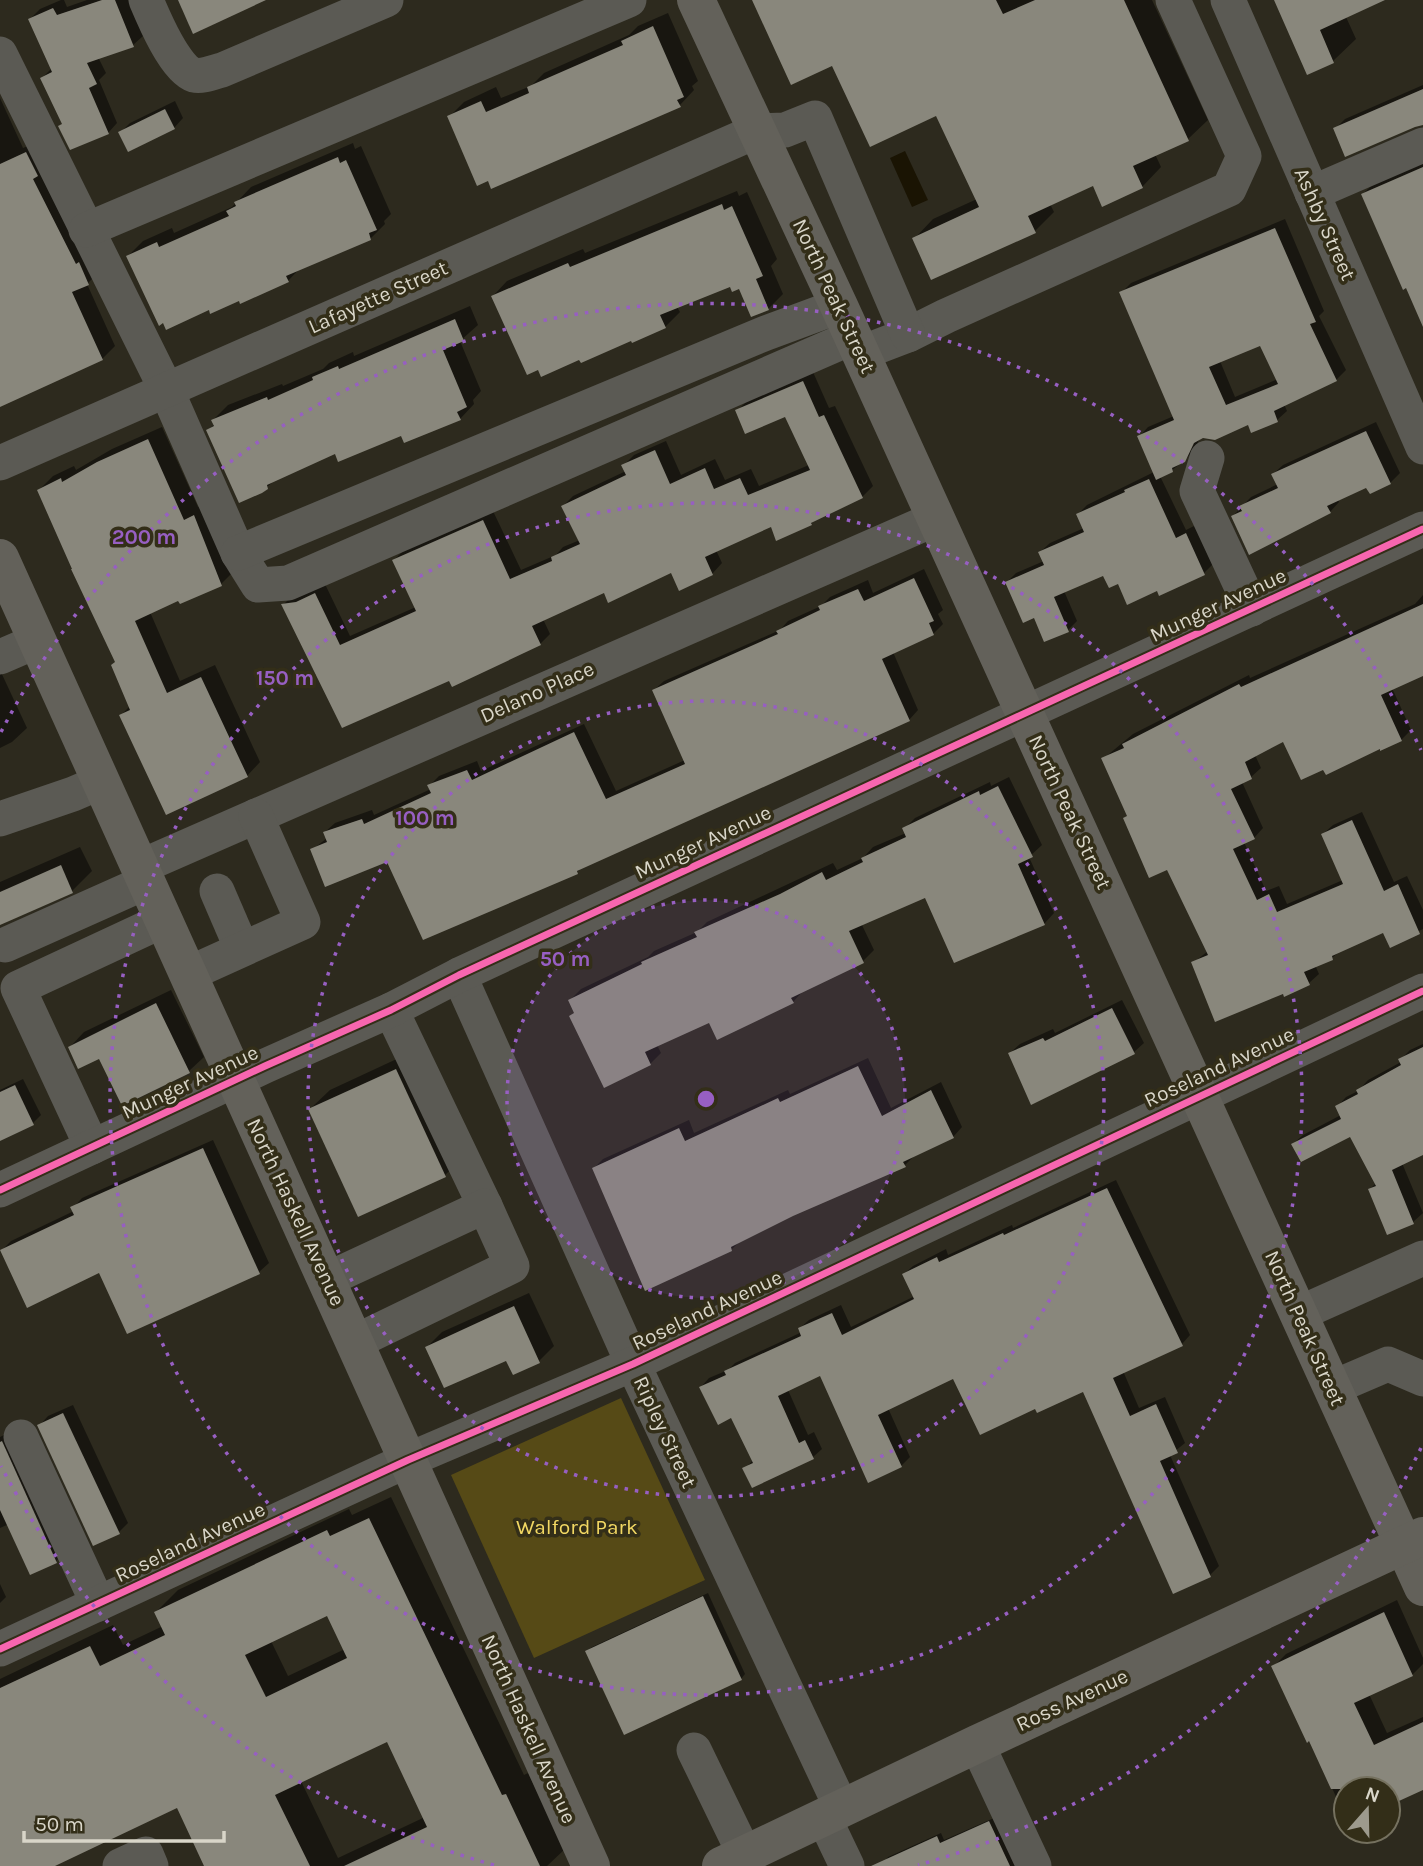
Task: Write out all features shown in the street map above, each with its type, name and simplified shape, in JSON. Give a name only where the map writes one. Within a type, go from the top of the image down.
[{"type":"main road","name":"North Peak Street","points":[[696,0],[851,332],[1332,1388],[1414,1541],[1423,1587]]},
{"type":"main road","name":"North Haskell Avenue","points":[[0,558],[591,1866]]},
{"type":"main road","name":"Ross Avenue","points":[[733,1861],[976,1744],[1414,1541]]},
{"type":"street","points":[[146,0],[183,69],[197,76],[222,70],[386,0]]},
{"type":"street","points":[[86,230],[629,0]]},
{"type":"street","points":[[238,553],[766,333],[851,332],[908,335],[1229,189],[1244,156],[1173,0]]},
{"type":"street","name":"Ashby Street","points":[[1227,0],[1423,447]]},
{"type":"street","points":[[0,54],[7,88],[86,230],[166,389],[238,553],[258,585],[288,583],[851,332]]},
{"type":"street","name":"Lafayette Street","points":[[0,463],[757,131],[785,130],[815,118],[908,335]]},
{"type":"street","points":[[1312,194],[1423,145]]},
{"type":"street","points":[[1207,458],[1197,491],[1252,609]]},
{"type":"street","name":"Delano Place","points":[[5,945],[256,816],[935,519]]},
{"type":"street","name":"Munger Avenue","points":[[0,1190],[236,1079],[391,1010],[459,975],[1024,712],[1423,529]]},
{"type":"street","points":[[0,657],[37,641]]},
{"type":"street","points":[[0,819],[101,782]]},
{"type":"street","points":[[188,974],[303,922],[256,816]]},
{"type":"street","points":[[217,891],[242,949]]},
{"type":"street","points":[[92,1147],[18,988],[164,920]]},
{"type":"street","name":"Ripley Street","points":[[459,975],[833,1814],[847,1866]]},
{"type":"street","name":"Roseland Avenue","points":[[0,1650],[408,1460],[633,1364],[1423,991]]},
{"type":"street","points":[[355,1342],[512,1266],[391,1010]]},
{"type":"street","points":[[328,1279],[485,1206]]},
{"type":"street","points":[[1298,1314],[1423,1258]]},
{"type":"street","points":[[1332,1388],[1388,1364],[1423,1380]]},
{"type":"street","points":[[20,1437],[98,1604]]},
{"type":"street","points":[[976,1744],[1034,1866]]},
{"type":"street","points":[[694,1750],[733,1861]]},
{"type":"street","points":[[120,1866],[146,1854],[152,1866]]},
{"type":"green space","name":"Walford Park","points":[[621,1398],[705,1580],[534,1658],[451,1475]]},
{"type":"shaded area","points":[[905,151],[928,200],[912,207],[890,158]]},
{"type":"building","points":[[102,0],[115,0],[134,47],[87,63],[97,84],[89,88],[109,134],[70,150],[58,126],[62,124],[40,78],[52,72],[28,19],[53,8],[57,15]]},
{"type":"building","points":[[178,0],[266,0],[193,34]]},
{"type":"building","points":[[752,0],[996,0],[1003,14],[1035,0],[1124,0],[1189,141],[1133,166],[1143,188],[1102,207],[1093,186],[1028,216],[1036,233],[931,280],[912,238],[979,207],[936,116],[870,147],[832,66],[791,85]]},
{"type":"building","points":[[1274,0],[1385,0],[1320,30],[1334,63],[1307,75]]},
{"type":"building","points":[[653,26],[684,97],[677,100],[681,107],[491,189],[488,181],[477,186],[447,116],[481,101],[486,112],[529,93],[527,87],[623,45],[621,41]]},
{"type":"building","points":[[1423,89],[1423,125],[1345,157],[1333,128]]},
{"type":"building","points":[[165,109],[175,129],[128,152],[118,132]]},
{"type":"building","points":[[26,152],[38,176],[33,179],[89,285],[72,292],[103,360],[0,407],[0,164]]},
{"type":"building","points":[[338,157],[340,163],[346,160],[377,230],[369,233],[371,240],[286,276],[289,282],[240,304],[239,301],[210,314],[209,310],[166,330],[163,323],[159,326],[126,256],[157,242],[159,247],[229,216],[226,211],[236,206],[234,202]]},
{"type":"building","points":[[1423,167],[1423,327],[1406,288],[1403,290],[1361,194]]},
{"type":"building","points":[[722,204],[724,210],[732,206],[763,276],[756,279],[769,310],[751,317],[739,289],[732,292],[730,287],[660,315],[666,328],[632,343],[631,341],[581,363],[579,360],[541,377],[538,370],[527,375],[491,296],[568,263],[570,267]]},
{"type":"building","points":[[1275,228],[1316,322],[1310,324],[1337,381],[1274,411],[1278,422],[1251,433],[1248,425],[1215,440],[1203,438],[1194,443],[1185,462],[1172,468],[1173,472],[1156,480],[1137,436],[1174,420],[1119,292]],"holes":[[[1260,346],[1278,384],[1226,405],[1209,367]]]},
{"type":"building","points":[[455,319],[464,341],[443,350],[467,407],[457,412],[461,420],[404,443],[401,436],[338,462],[335,454],[267,485],[268,489],[262,493],[239,503],[206,430],[214,426],[211,420],[267,397],[268,400],[313,380],[312,377],[338,366],[339,369]]},
{"type":"building","points":[[803,381],[819,417],[824,415],[863,498],[776,541],[771,527],[705,557],[713,575],[679,591],[671,573],[608,603],[604,593],[532,626],[541,645],[452,687],[449,681],[342,728],[281,604],[296,602],[315,593],[340,645],[416,611],[392,560],[483,520],[510,579],[552,561],[551,557],[580,544],[561,506],[626,475],[621,465],[655,450],[670,484],[705,468],[714,489],[740,478],[748,495],[810,470],[785,417],[745,434],[735,410]]},
{"type":"building","points":[[1366,431],[1391,484],[1370,494],[1366,488],[1327,506],[1331,513],[1249,555],[1231,516],[1242,511],[1239,506],[1278,488],[1271,474]]},
{"type":"building","points":[[148,439],[184,520],[194,515],[222,586],[180,604],[178,601],[135,621],[167,693],[201,677],[248,777],[166,815],[119,715],[130,710],[111,665],[115,662],[37,490],[61,478],[62,482],[97,462]]},
{"type":"building","points":[[1149,479],[1176,538],[1186,533],[1205,575],[1159,596],[1157,591],[1127,605],[1118,584],[1109,588],[1103,576],[1054,597],[1069,632],[1044,642],[1034,618],[1023,623],[1005,582],[1044,565],[1038,552],[1084,532],[1076,514]]},
{"type":"building","points":[[914,578],[934,621],[929,623],[934,635],[882,659],[910,721],[577,871],[578,874],[423,940],[387,862],[325,887],[310,849],[327,842],[323,832],[362,819],[364,824],[431,793],[427,785],[467,770],[472,780],[574,732],[606,799],[685,764],[652,690],[778,634],[776,631],[820,610],[818,606],[858,589],[864,601]]},
{"type":"building","points":[[1423,604],[1423,676],[1381,695],[1402,741],[1326,775],[1323,770],[1301,780],[1283,742],[1245,762],[1252,779],[1231,789],[1255,839],[1233,849],[1257,900],[1269,894],[1277,912],[1343,884],[1321,834],[1352,820],[1384,891],[1398,884],[1420,934],[1390,948],[1383,933],[1304,972],[1310,985],[1215,1022],[1191,962],[1208,955],[1167,870],[1149,878],[1123,818],[1127,816],[1101,758],[1124,748],[1122,744],[1239,684],[1241,687]]},
{"type":"building","points":[[998,786],[1033,857],[1018,864],[1045,925],[954,963],[925,898],[849,931],[864,963],[791,998],[794,1003],[717,1040],[709,1023],[645,1052],[651,1065],[604,1088],[569,1016],[574,1013],[568,1000],[642,964],[641,962],[697,937],[694,932],[822,872],[826,880],[863,862],[861,858],[906,837],[902,828],[979,791],[980,795]]},
{"type":"building","points":[[61,865],[73,893],[0,925],[0,892]]},
{"type":"building","points":[[156,1003],[190,1073],[122,1106],[99,1059],[78,1069],[68,1047]]},
{"type":"building","points":[[1112,1008],[1135,1054],[1031,1105],[1008,1053],[1043,1038],[1045,1041]]},
{"type":"building","points":[[1423,1047],[1423,1155],[1392,1170],[1414,1224],[1387,1235],[1368,1189],[1376,1186],[1350,1137],[1301,1162],[1291,1144],[1341,1119],[1335,1106],[1358,1094],[1356,1090],[1401,1065],[1398,1059]]},
{"type":"building","points":[[858,1066],[882,1116],[931,1090],[954,1138],[903,1162],[906,1167],[793,1216],[731,1247],[732,1251],[645,1291],[592,1168],[679,1128],[685,1141],[778,1098],[780,1102]]},
{"type":"building","points":[[396,1069],[446,1177],[358,1217],[308,1109]]},
{"type":"building","points":[[15,1085],[34,1125],[0,1141],[0,1092]]},
{"type":"building","points":[[203,1148],[260,1274],[127,1334],[99,1273],[27,1308],[0,1250],[74,1215],[70,1207]]},
{"type":"building","points":[[1107,1188],[1183,1346],[1113,1378],[1130,1416],[1156,1404],[1178,1453],[1160,1461],[1211,1577],[1173,1594],[1083,1392],[1037,1413],[1035,1409],[980,1435],[953,1379],[878,1415],[902,1467],[868,1483],[820,1376],[778,1396],[799,1443],[805,1440],[814,1459],[752,1488],[742,1468],[753,1463],[731,1418],[718,1425],[699,1387],[726,1375],[724,1371],[801,1336],[798,1328],[832,1313],[842,1335],[914,1299],[902,1274],[937,1257],[939,1262],[1003,1233],[1004,1235]]},
{"type":"building","points":[[514,1306],[540,1363],[513,1375],[506,1361],[444,1388],[425,1347]]},
{"type":"building","points":[[63,1413],[120,1534],[93,1546],[37,1425]]},
{"type":"building","points":[[2,1441],[57,1563],[30,1575],[0,1510]]},
{"type":"building","points":[[369,1518],[502,1795],[506,1794],[540,1866],[344,1866],[427,1827],[387,1742],[275,1795],[310,1866],[204,1866],[177,1808],[55,1866],[0,1866],[0,1688],[90,1646],[100,1666],[165,1635],[154,1612],[327,1530],[330,1536]],"holes":[[[327,1616],[347,1658],[266,1697],[245,1655]]]},
{"type":"building","points":[[703,1596],[742,1680],[624,1735],[585,1651]]},
{"type":"building","points":[[1384,1612],[1413,1676],[1354,1703],[1374,1745],[1423,1722],[1423,1790],[1402,1800],[1402,1775],[1332,1775],[1331,1789],[1271,1666]]},
{"type":"building","points":[[989,1821],[1010,1866],[871,1866],[937,1836],[940,1843]]},
{"type":"cycle path","points":[[0,1190],[1423,529]]},
{"type":"cycle path","points":[[0,1649],[408,1460],[633,1364],[1423,991]]}]
